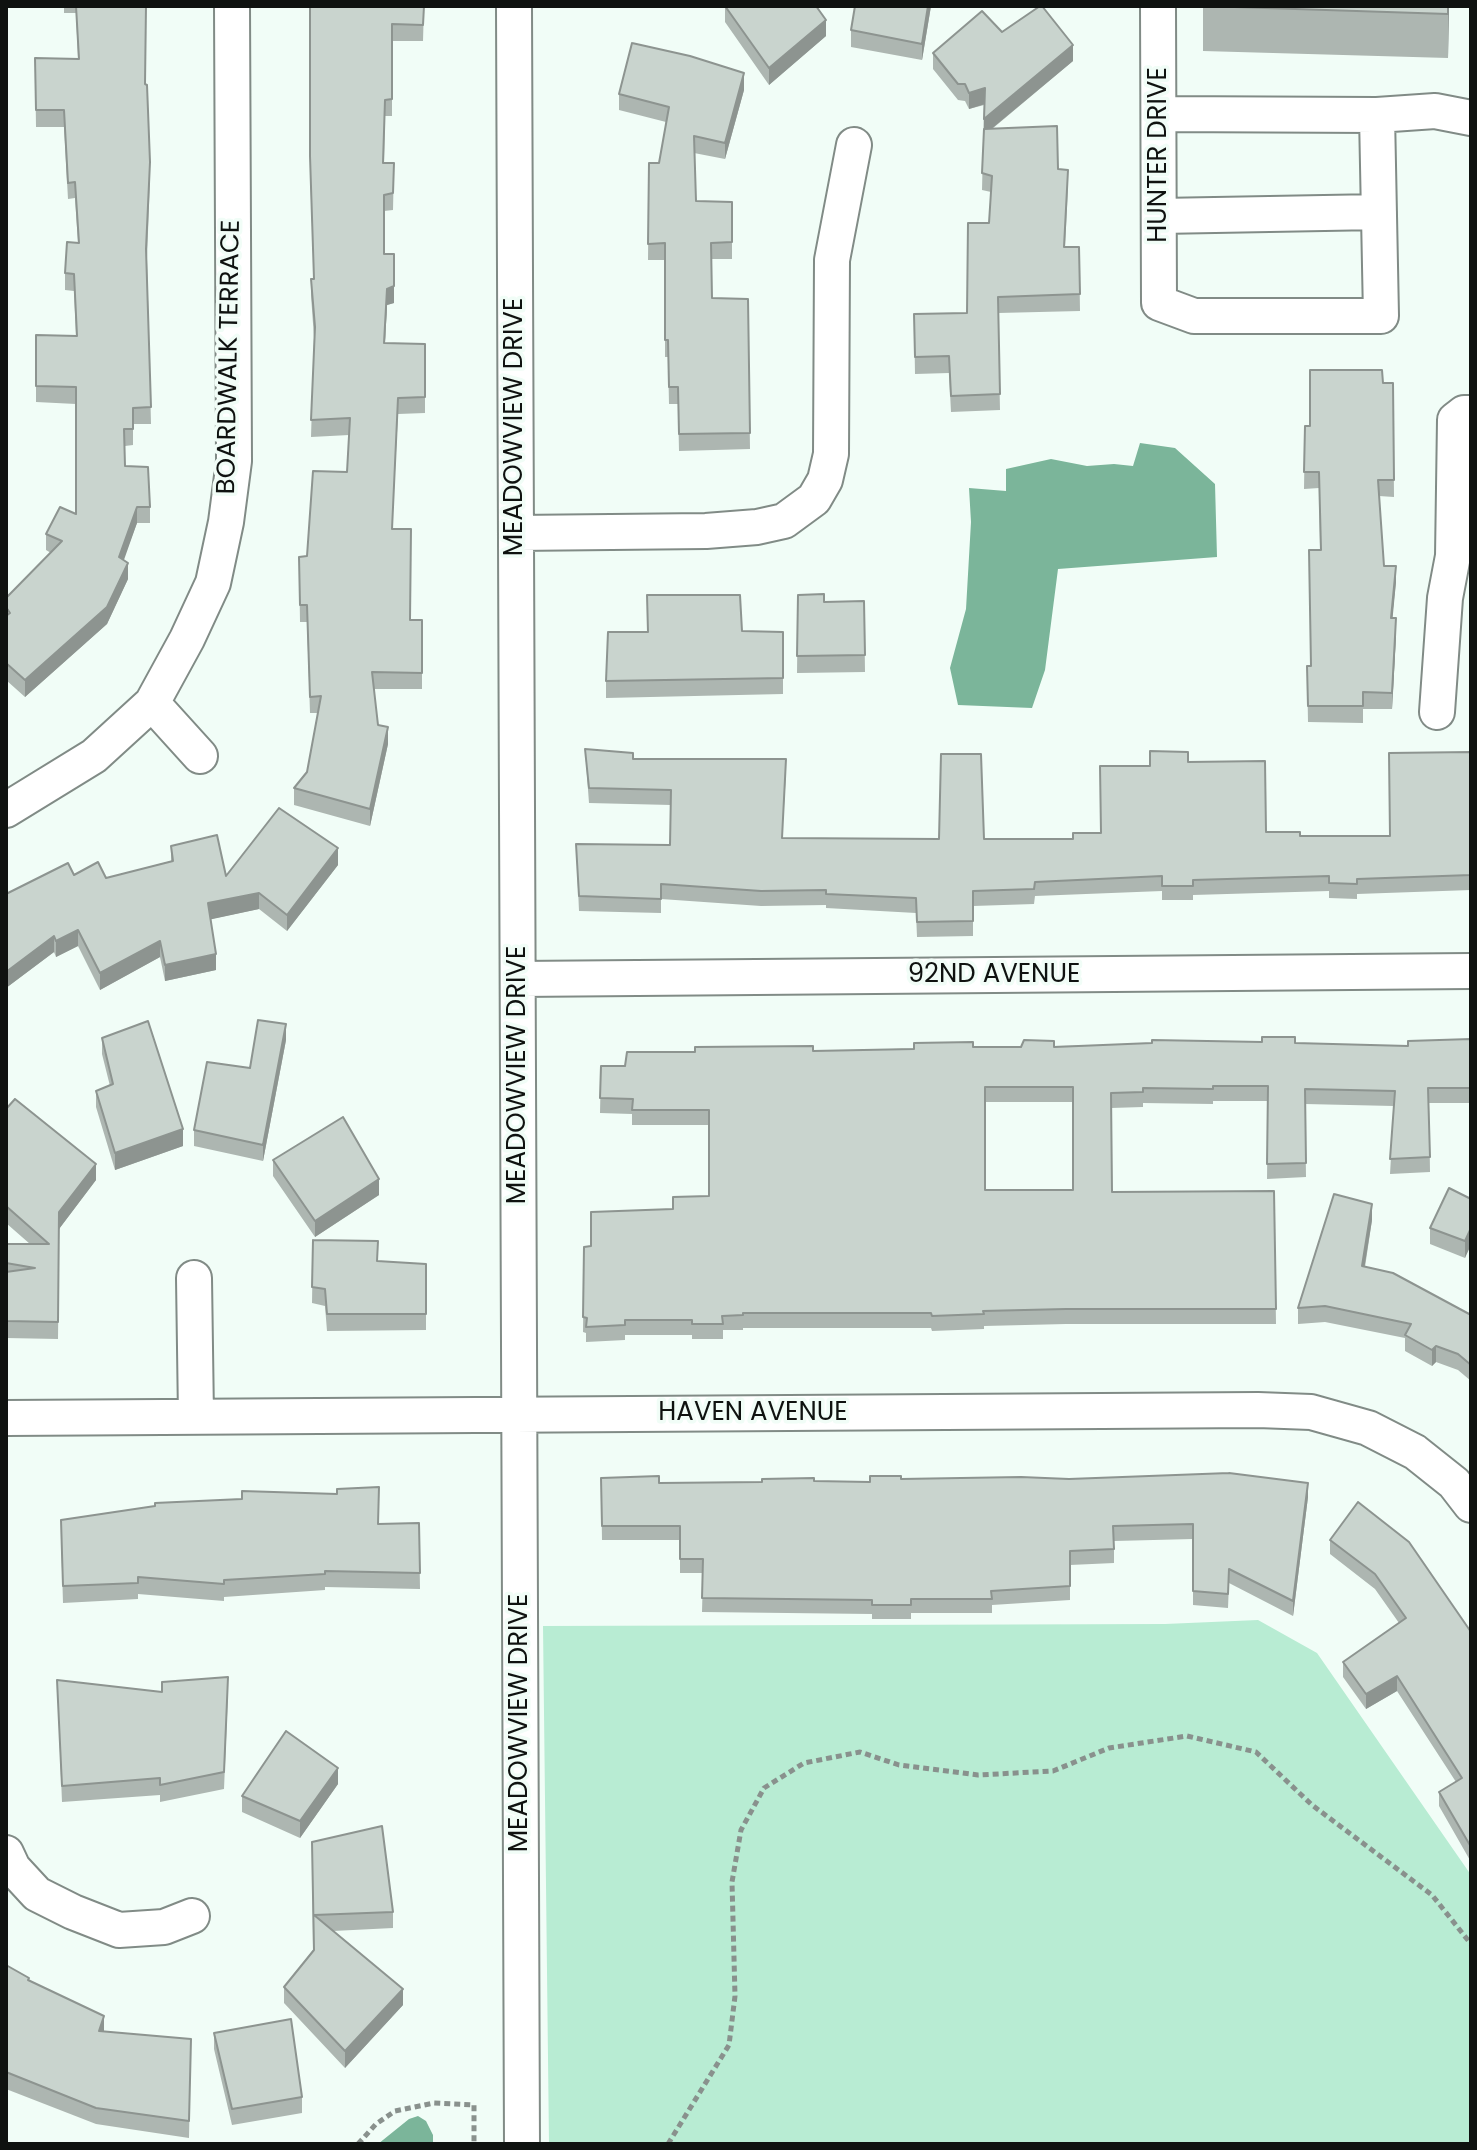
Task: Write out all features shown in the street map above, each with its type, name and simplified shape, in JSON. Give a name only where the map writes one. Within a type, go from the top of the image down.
[{"type":"street","name":"BOARDWALK TERRACE","points":[[6,810],[94,756],[152,703],[213,583],[226,522],[234,461],[232,6]]},
{"type":"street","name":"MEADOWVIEW DRIVE","points":[[514,6],[522,2144]]},
{"type":"street","name":"HUNTER DRIVE","points":[[1158,6],[1159,303],[1194,316],[1381,316],[1379,212]]},
{"type":"street","points":[[1159,114],[1377,115],[1435,111],[1471,118]]},
{"type":"street","points":[[1160,216],[1379,212],[1377,115]]},
{"type":"street","points":[[516,533],[706,531],[757,527],[784,521],[814,499],[825,480],[831,454],[832,260],[854,145]]},
{"type":"street","points":[[1437,712],[1445,598],[1462,556],[1455,420],[1464,413],[1471,413]]},
{"type":"street","points":[[152,703],[200,756]]},
{"type":"street","name":"92ND AVENUE","points":[[518,979],[1471,971]]},
{"type":"street","points":[[194,1278],[196,1417]]},
{"type":"street","name":"HAVEN AVENUE","points":[[6,1418],[1311,1412],[1368,1428],[1415,1452],[1454,1483],[1471,1505]]},
{"type":"street","points":[[6,1853],[13,1868],[37,1894],[119,1930],[164,1927],[192,1916]]},
{"type":"path","points":[[668,2144],[729,2045],[735,1996],[732,1882],[741,1830],[764,1788],[804,1763],[860,1752],[899,1765],[978,1775],[1053,1771],[1109,1748],[1187,1736],[1256,1752],[1312,1805],[1432,1895],[1471,1944]]},
{"type":"path","points":[[358,2144],[376,2124],[395,2111],[434,2103],[474,2105],[474,2144]]},
{"type":"shaded area","points":[[1140,443],[1175,448],[1215,484],[1217,557],[1058,569],[1045,670],[1032,708],[958,705],[950,668],[966,609],[971,522],[969,488],[1006,491],[1006,469],[1051,459],[1087,466],[1133,466]]},
{"type":"shaded area","points":[[1258,1620],[1317,1653],[1471,1875],[1471,2144],[549,2144],[543,1626],[1165,1624]]},
{"type":"shaded area","points":[[418,2116],[426,2121],[433,2135],[433,2144],[378,2144],[409,2119]]},
{"type":"building","points":[[76,6],[146,6],[145,84],[150,162],[146,249],[151,407],[133,408],[133,429],[124,429],[125,466],[148,467],[150,507],[137,507],[119,557],[128,563],[107,607],[25,680],[6,663],[6,616],[10,613],[6,598],[62,541],[46,534],[60,507],[76,514],[76,387],[36,386],[36,335],[77,336],[74,274],[65,273],[67,242],[79,243],[75,182],[68,183],[64,110],[36,110],[35,58],[79,59]]},
{"type":"building","points":[[310,6],[424,6],[423,25],[392,24],[392,99],[385,100],[383,163],[394,163],[393,193],[384,195],[384,254],[394,254],[394,286],[387,289],[384,343],[425,344],[425,397],[398,398],[392,529],[411,529],[410,620],[422,620],[422,673],[372,672],[378,725],[388,727],[370,809],[294,788],[307,772],[321,696],[310,697],[307,605],[300,605],[299,557],[307,556],[313,471],[347,472],[350,418],[311,420],[315,327],[311,279],[314,279]]},
{"type":"building","points":[[725,6],[816,6],[826,20],[769,68]]},
{"type":"building","points":[[855,6],[928,6],[922,44],[851,30]]},
{"type":"building","points":[[1040,6],[1073,45],[984,119],[985,88],[969,93],[965,84],[958,84],[933,53],[982,11],[1002,32]]},
{"type":"building","points":[[1204,6],[1448,6],[1448,14]]},
{"type":"building","points":[[632,43],[690,56],[744,73],[725,143],[694,136],[696,201],[732,202],[732,242],[711,243],[712,298],[748,299],[750,433],[679,434],[678,387],[669,387],[668,340],[665,340],[665,243],[648,244],[649,163],[659,163],[669,107],[619,94]]},
{"type":"building","points":[[1057,126],[1058,169],[1068,170],[1064,247],[1079,247],[1080,294],[998,297],[1000,394],[951,396],[949,356],[915,357],[914,314],[967,313],[968,223],[989,223],[992,176],[982,173],[984,129]]},
{"type":"building","points":[[1310,370],[1382,370],[1383,383],[1393,383],[1394,480],[1378,480],[1384,566],[1396,566],[1391,618],[1396,618],[1392,693],[1363,692],[1363,706],[1308,706],[1307,666],[1311,666],[1309,550],[1321,550],[1319,472],[1304,472],[1305,426],[1310,426]]},
{"type":"building","points":[[824,594],[824,602],[864,601],[865,655],[797,656],[798,595]]},
{"type":"building","points":[[647,595],[740,595],[742,631],[783,632],[783,678],[606,681],[608,632],[648,632]]},
{"type":"building","points":[[585,749],[633,753],[633,759],[786,759],[782,838],[939,839],[941,754],[981,754],[984,839],[1073,839],[1073,833],[1101,833],[1100,766],[1150,766],[1150,751],[1188,752],[1188,762],[1265,761],[1266,832],[1300,832],[1300,836],[1390,836],[1389,753],[1471,752],[1471,875],[1357,879],[1357,884],[1329,883],[1329,876],[1193,880],[1193,886],[1162,886],[1162,876],[1035,882],[1034,889],[973,891],[973,921],[917,922],[916,898],[826,894],[826,890],[761,891],[661,884],[661,899],[579,896],[576,844],[670,845],[671,790],[589,788]]},
{"type":"building","points":[[279,808],[338,848],[287,915],[259,893],[208,903],[216,954],[165,965],[160,941],[100,973],[78,930],[56,941],[54,936],[6,972],[6,894],[68,863],[74,875],[98,862],[106,878],[173,861],[171,846],[217,835],[226,876]]},
{"type":"building","points":[[258,1020],[286,1024],[263,1145],[194,1130],[207,1062],[250,1068]]},
{"type":"building","points":[[148,1021],[183,1129],[115,1153],[96,1091],[113,1084],[102,1038]]},
{"type":"building","points":[[1262,1037],[1295,1037],[1295,1043],[1408,1046],[1408,1041],[1471,1039],[1471,1088],[1428,1088],[1430,1157],[1390,1159],[1395,1091],[1305,1089],[1306,1163],[1267,1164],[1268,1086],[1143,1088],[1143,1092],[1111,1093],[1112,1192],[1274,1191],[1276,1309],[1066,1309],[932,1316],[931,1313],[743,1313],[722,1316],[723,1324],[692,1324],[692,1320],[625,1320],[625,1325],[586,1327],[587,1318],[583,1317],[584,1247],[591,1246],[591,1212],[673,1209],[673,1197],[709,1196],[709,1110],[632,1110],[633,1099],[600,1098],[601,1066],[625,1066],[627,1052],[695,1052],[695,1047],[813,1046],[813,1051],[914,1049],[914,1043],[973,1042],[973,1047],[1021,1047],[1024,1040],[1054,1041],[1054,1047],[1152,1043],[1152,1040],[1262,1042]],"holes":[[[985,1087],[1073,1087],[1073,1190],[985,1190]]]},
{"type":"building","points":[[15,1099],[96,1164],[59,1212],[58,1322],[6,1321],[6,1272],[35,1268],[6,1263],[6,1244],[49,1244],[6,1206],[6,1109]]},
{"type":"building","points":[[343,1117],[379,1179],[315,1221],[273,1160]]},
{"type":"building","points":[[1449,1188],[1471,1199],[1471,1228],[1465,1241],[1430,1228]]},
{"type":"building","points":[[1334,1194],[1372,1204],[1362,1266],[1393,1273],[1471,1315],[1471,1365],[1458,1354],[1436,1346],[1432,1350],[1405,1335],[1411,1324],[1325,1306],[1298,1308]]},
{"type":"building","points":[[313,1240],[378,1241],[377,1261],[426,1264],[426,1314],[327,1314],[325,1289],[312,1287]]},
{"type":"building","points":[[1229,1473],[1308,1483],[1293,1601],[1229,1569],[1228,1594],[1193,1591],[1193,1524],[1113,1526],[1114,1549],[1070,1551],[1070,1586],[991,1591],[992,1599],[911,1599],[911,1605],[872,1605],[872,1600],[702,1598],[703,1559],[680,1559],[680,1526],[602,1526],[601,1478],[659,1476],[659,1483],[814,1478],[814,1481],[870,1482],[870,1476],[901,1476],[901,1479],[1069,1479]]},
{"type":"building","points":[[379,1487],[378,1524],[419,1523],[420,1573],[325,1571],[325,1574],[224,1580],[224,1584],[138,1577],[138,1583],[63,1586],[61,1520],[155,1506],[155,1503],[242,1499],[242,1491],[337,1494],[337,1489]]},
{"type":"building","points":[[1358,1502],[1409,1542],[1471,1632],[1471,1847],[1439,1792],[1462,1778],[1397,1676],[1366,1694],[1343,1662],[1406,1618],[1375,1574],[1330,1540]]},
{"type":"building","points":[[228,1677],[224,1772],[160,1785],[160,1778],[62,1786],[57,1680],[162,1692],[162,1682]]},
{"type":"building","points":[[286,1731],[338,1768],[300,1821],[242,1796]]},
{"type":"building","points":[[382,1826],[393,1912],[314,1915],[403,1989],[345,2051],[284,1987],[314,1950],[312,1842]]},
{"type":"building","points":[[6,1965],[28,1980],[104,2016],[99,2031],[191,2039],[189,2121],[96,2108],[6,2072]]},
{"type":"building","points":[[291,2019],[302,2097],[232,2109],[214,2033]]}]
